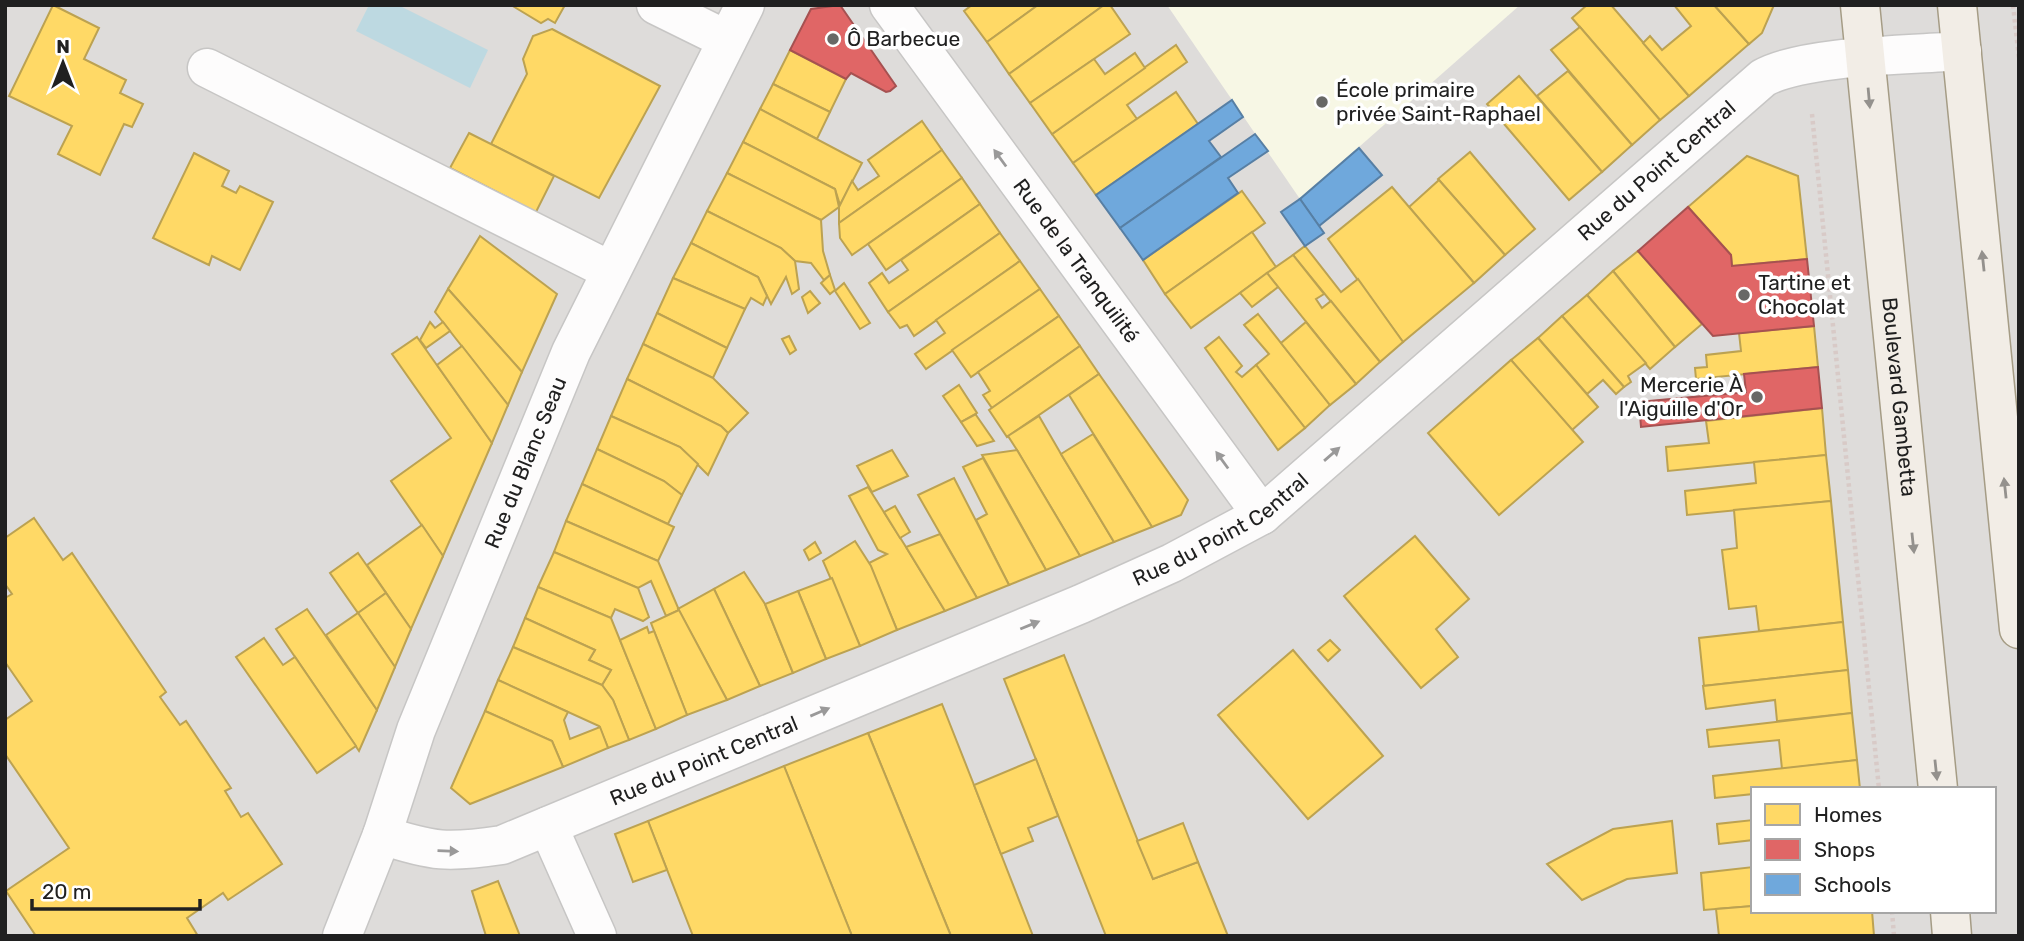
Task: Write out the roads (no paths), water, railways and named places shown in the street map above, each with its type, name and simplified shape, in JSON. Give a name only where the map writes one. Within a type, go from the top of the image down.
[{"type":"main road","name":"Boulevard Gambetta","points":[[1860,5],[1938,787]]},
{"type":"main road","points":[[1957,5],[2015,561],[2019,629]]},
{"type":"main road","points":[[1950,913],[1952,936]]},
{"type":"street","points":[[656,5],[727,40]]},
{"type":"street","name":"Rue du Blanc Seau","points":[[342,936],[382,835],[416,730],[566,364],[745,5]]},
{"type":"street","name":"Rue de la Tranquilité","points":[[889,5],[1262,515]]},
{"type":"street","name":"Rue du Point Central","points":[[382,835],[429,850],[461,851],[502,845],[1082,604],[1172,563],[1262,515],[1763,78],[1776,71],[1807,64],[1962,51]]},
{"type":"street","points":[[207,68],[611,271]]},
{"type":"street","points":[[548,826],[597,936]]},
{"type":"water","points":[[369,5],[398,5],[488,50],[470,88],[356,31]]},
{"type":"place","name":"Ô Barbecue","points":[[833,39]]},
{"type":"place","name":"École primaire privée Saint-Raphael","points":[[1322,102]]},
{"type":"place","name":"Tartine et Chocolat","points":[[1744,295]]},
{"type":"place","name":"Mercerie À l'Aiguille d'Or","points":[[1757,397]]}]
